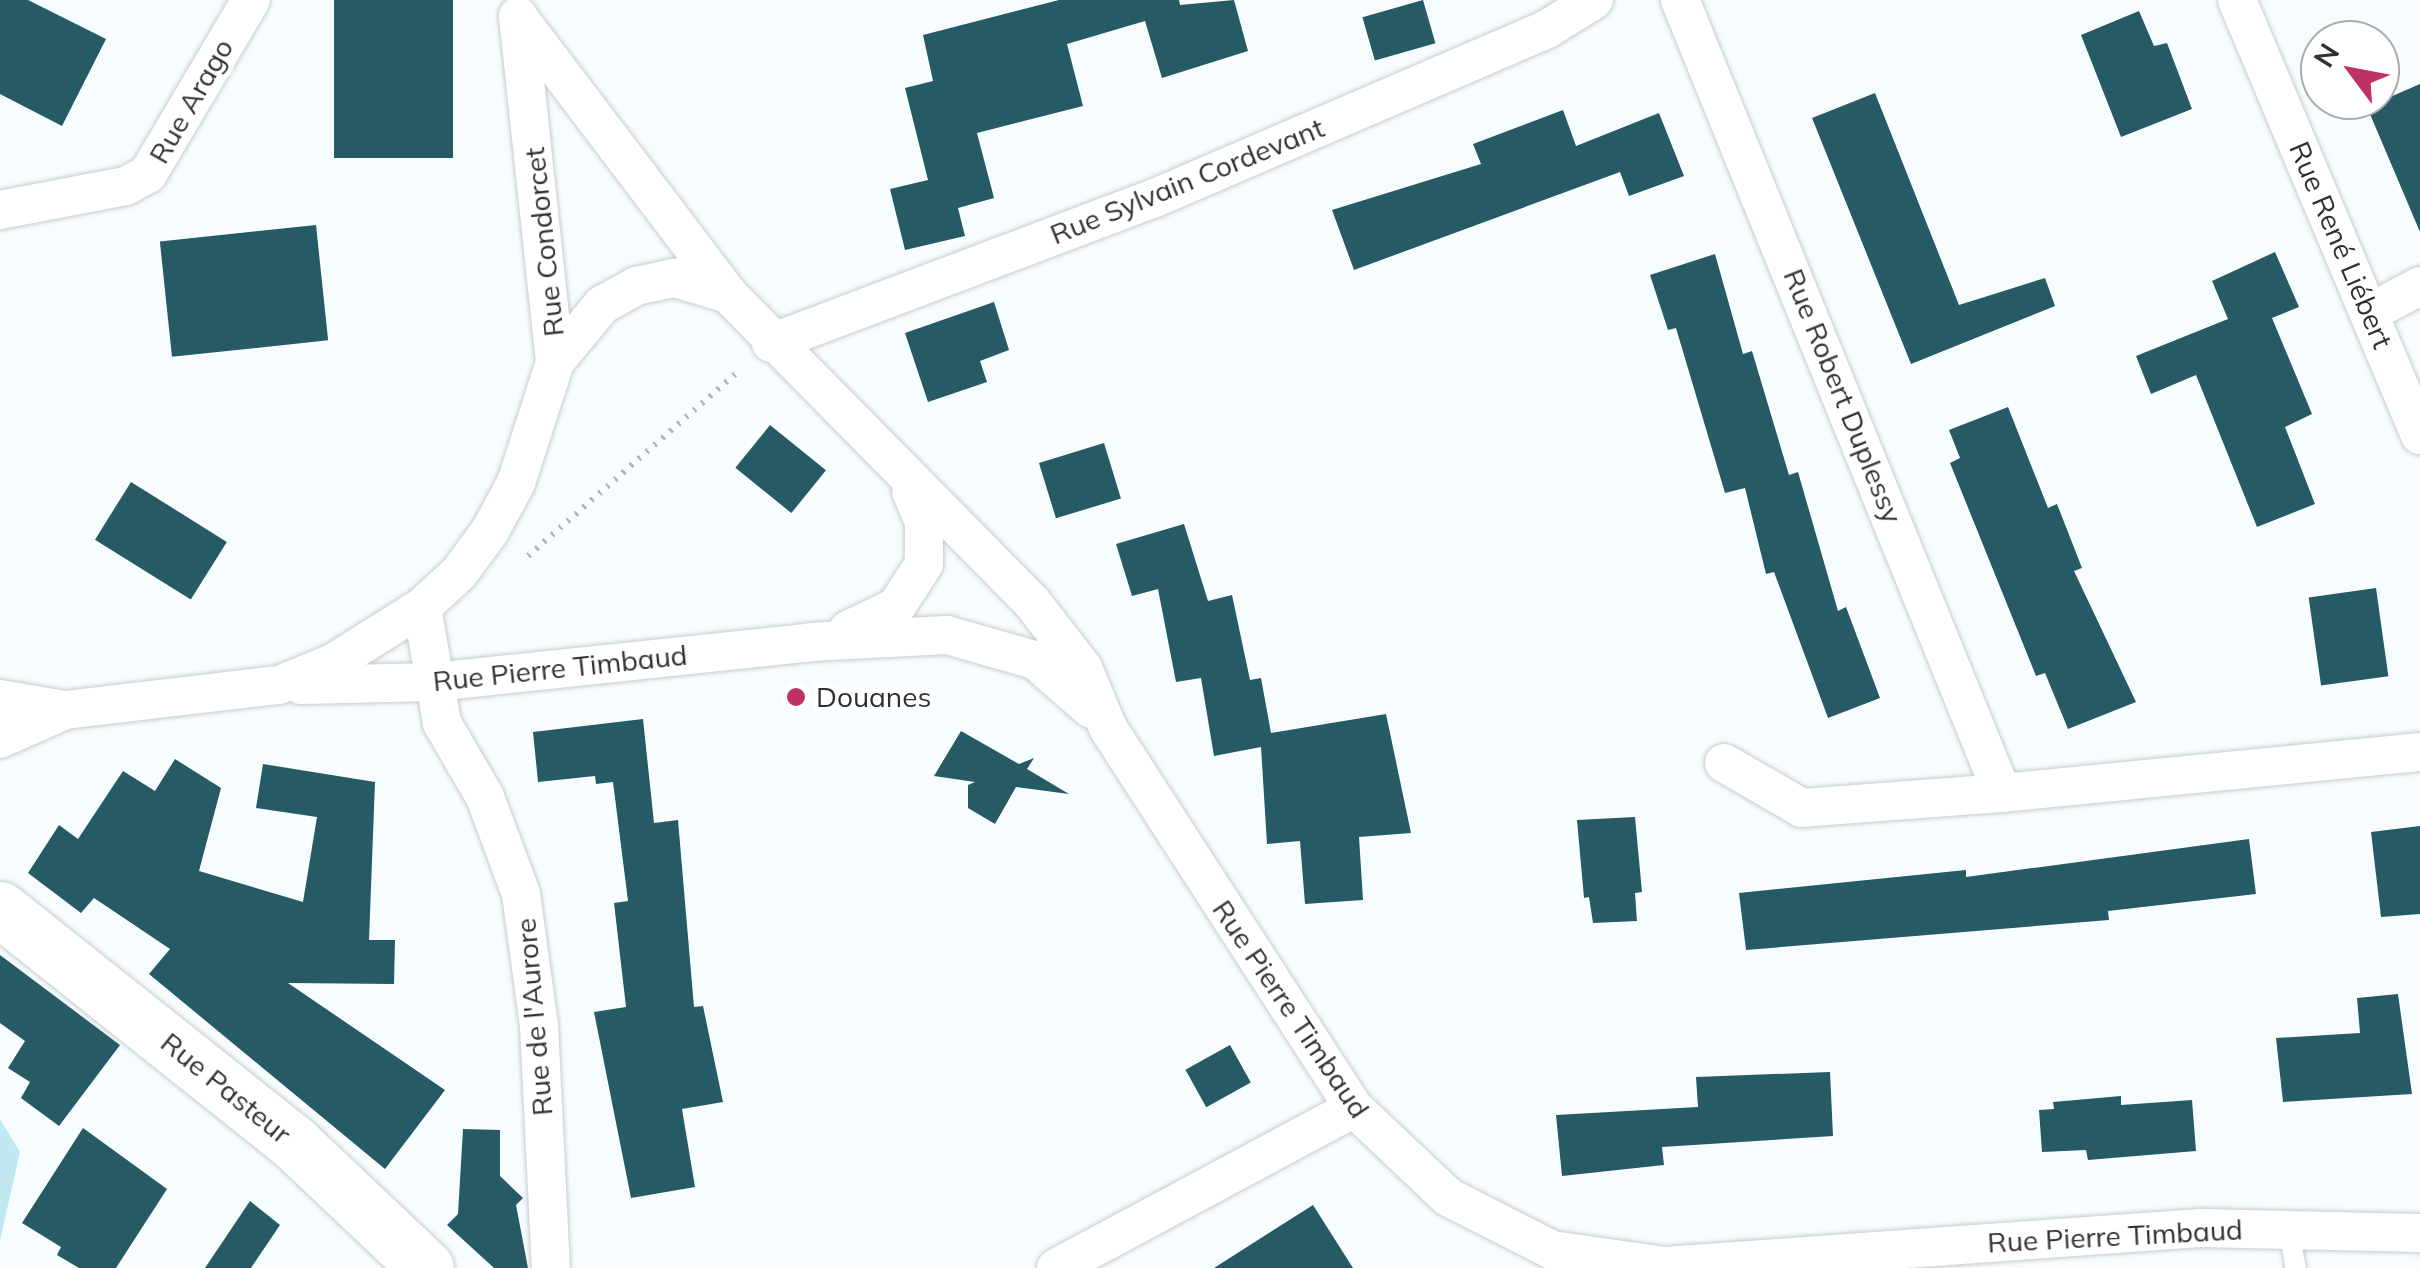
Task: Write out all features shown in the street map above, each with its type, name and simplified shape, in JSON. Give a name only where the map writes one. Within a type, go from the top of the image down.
[{"type":"main road","name":"Rue Pasteur","points":[[5,916],[296,1144],[426,1268]]},
{"type":"street","name":"Rue Arago","points":[[0,210],[126,186],[148,174],[250,0]]},
{"type":"street","name":"Rue Sylvain Cordevant","points":[[771,342],[1155,198],[1547,28],[1594,0]]},
{"type":"street","name":"Rue Robert Duplessy","points":[[1680,0],[2002,793]]},
{"type":"street","name":"Rue René Liébert","points":[[2237,0],[2420,435]]},
{"type":"street","name":"Rue Pierre Timbaud","points":[[517,8],[728,294],[907,482],[1031,602],[1084,668],[1108,728]]},
{"type":"street","name":"Rue Condorcet","points":[[0,699],[66,710],[279,685],[333,664],[422,607],[459,573],[516,483],[556,362],[517,8]]},
{"type":"street","points":[[556,362],[602,305],[636,286],[675,278],[728,294]]},
{"type":"street","points":[[2370,312],[2420,286]]},
{"type":"street","points":[[812,642],[874,621],[912,590],[926,542],[907,482]]},
{"type":"street","name":"Rue de l'Aurore","points":[[422,607],[442,723],[492,814],[521,894],[539,1025],[551,1268]]},
{"type":"street","name":"Rue Pierre Timbaud","points":[[279,685],[434,682],[812,642],[947,635],[1000,645],[1068,683],[1108,728],[1354,1108],[1448,1197],[1552,1250],[1608,1261],[1665,1266],[2200,1228],[2420,1233]]},
{"type":"street","name":"Rue Condorcet","points":[[0,739],[66,710]]},
{"type":"street","points":[[1724,763],[1802,808],[2002,793],[2420,752]]},
{"type":"street","points":[[1056,1268],[1354,1108]]},
{"type":"lane","points":[[2289,1230],[2296,1268]]},
{"type":"path","points":[[459,573],[512,565],[530,554],[771,342]]},
{"type":"shaded area","points":[[0,1119],[20,1152],[0,1240]]},
{"type":"building","points":[[0,0],[28,0],[106,39],[62,126],[0,94]]},
{"type":"building","points":[[334,0],[453,0],[453,158],[334,158]]},
{"type":"building","points":[[1059,0],[1179,0],[1180,5],[1234,0],[1248,51],[1162,78],[1145,21],[1067,44],[1083,106],[977,133],[994,198],[958,208],[965,236],[905,250],[890,189],[928,180],[905,88],[933,81],[923,35]]},
{"type":"building","points":[[1423,0],[1435,43],[1375,61],[1362,17]]},
{"type":"building","points":[[2139,11],[2154,46],[2167,43],[2192,109],[2121,137],[2081,35]]},
{"type":"building","points":[[2420,84],[2420,232],[2373,120],[2400,120],[2400,93]]},
{"type":"building","points":[[1875,93],[1959,305],[2045,278],[2055,306],[1911,364],[1812,118]]},
{"type":"building","points":[[1563,110],[1576,146],[1659,113],[1684,176],[1629,196],[1620,172],[1354,270],[1332,210],[1481,164],[1473,144]]},
{"type":"building","points":[[316,225],[328,340],[172,357],[160,241]]},
{"type":"building","points":[[2275,252],[2299,307],[2272,318],[2312,414],[2285,427],[2315,504],[2257,527],[2196,375],[2151,394],[2136,356],[2228,319],[2212,281]]},
{"type":"building","points":[[1715,254],[1743,354],[1752,351],[1789,475],[1798,472],[1838,611],[1846,607],[1880,698],[1828,718],[1774,572],[1766,574],[1745,488],[1725,493],[1676,328],[1668,330],[1650,275]]},
{"type":"building","points":[[994,302],[1009,350],[980,361],[987,382],[928,402],[905,333]]},
{"type":"building","points":[[2008,407],[2048,508],[2057,504],[2082,568],[2074,571],[2136,702],[2068,729],[2045,673],[2036,676],[1950,463],[1960,458],[1949,430]]},
{"type":"building","points":[[770,425],[826,470],[791,513],[735,468]]},
{"type":"building","points":[[1104,443],[1121,498],[1056,518],[1039,463]]},
{"type":"building","points":[[131,482],[227,542],[191,600],[95,540]]},
{"type":"building","points":[[1184,524],[1208,601],[1232,595],[1250,680],[1261,678],[1271,733],[1386,714],[1411,833],[1359,837],[1363,900],[1305,904],[1300,841],[1267,844],[1261,747],[1214,756],[1201,678],[1176,682],[1158,589],[1132,596],[1116,544]]},
{"type":"building","points":[[2376,588],[2388,676],[2321,686],[2309,597]]},
{"type":"building","points":[[643,719],[654,823],[678,820],[694,1007],[703,1006],[723,1102],[682,1109],[695,1187],[631,1198],[594,1012],[626,1007],[614,903],[628,901],[613,782],[596,784],[595,776],[538,782],[533,732]]},
{"type":"building","points":[[961,731],[1019,764],[1034,758],[1027,769],[1069,794],[1016,787],[995,824],[968,808],[968,785],[975,782],[934,776]]},
{"type":"building","points":[[175,759],[221,788],[199,871],[303,902],[317,817],[256,808],[263,764],[375,782],[369,940],[395,940],[394,984],[288,983],[445,1090],[385,1169],[149,974],[170,949],[94,898],[81,913],[28,873],[59,825],[78,839],[123,771],[155,791]]},
{"type":"building","points":[[1635,817],[1642,892],[1635,893],[1637,921],[1593,923],[1589,897],[1584,898],[1577,820]]},
{"type":"building","points":[[2420,826],[2420,914],[2381,917],[2371,832]]},
{"type":"building","points":[[2249,839],[2256,894],[2108,911],[2109,920],[1746,950],[1739,893],[1966,870],[1966,877]]},
{"type":"building","points":[[0,955],[120,1045],[59,1126],[21,1098],[30,1082],[8,1068],[25,1041],[0,1023]]},
{"type":"building","points":[[2398,994],[2412,1094],[2283,1102],[2276,1038],[2360,1033],[2357,998]]},
{"type":"building","points":[[1230,1045],[1251,1083],[1206,1107],[1185,1070]]},
{"type":"building","points":[[1830,1072],[1833,1136],[1662,1147],[1664,1165],[1562,1176],[1556,1115],[1698,1107],[1696,1077]]},
{"type":"building","points":[[2121,1096],[2121,1105],[2192,1100],[2196,1151],[2088,1160],[2086,1150],[2042,1152],[2039,1110],[2054,1109],[2053,1102]]},
{"type":"building","points":[[83,1128],[167,1189],[116,1268],[79,1268],[57,1255],[61,1247],[22,1223]]},
{"type":"building","points":[[463,1129],[500,1130],[500,1176],[523,1198],[516,1205],[528,1268],[494,1268],[447,1225],[458,1214]]},
{"type":"building","points":[[250,1201],[280,1225],[251,1268],[205,1268]]},
{"type":"building","points":[[1313,1205],[1353,1268],[1214,1268]]},
{"type":"place","name":"Douanes","points":[[796,697]]}]
